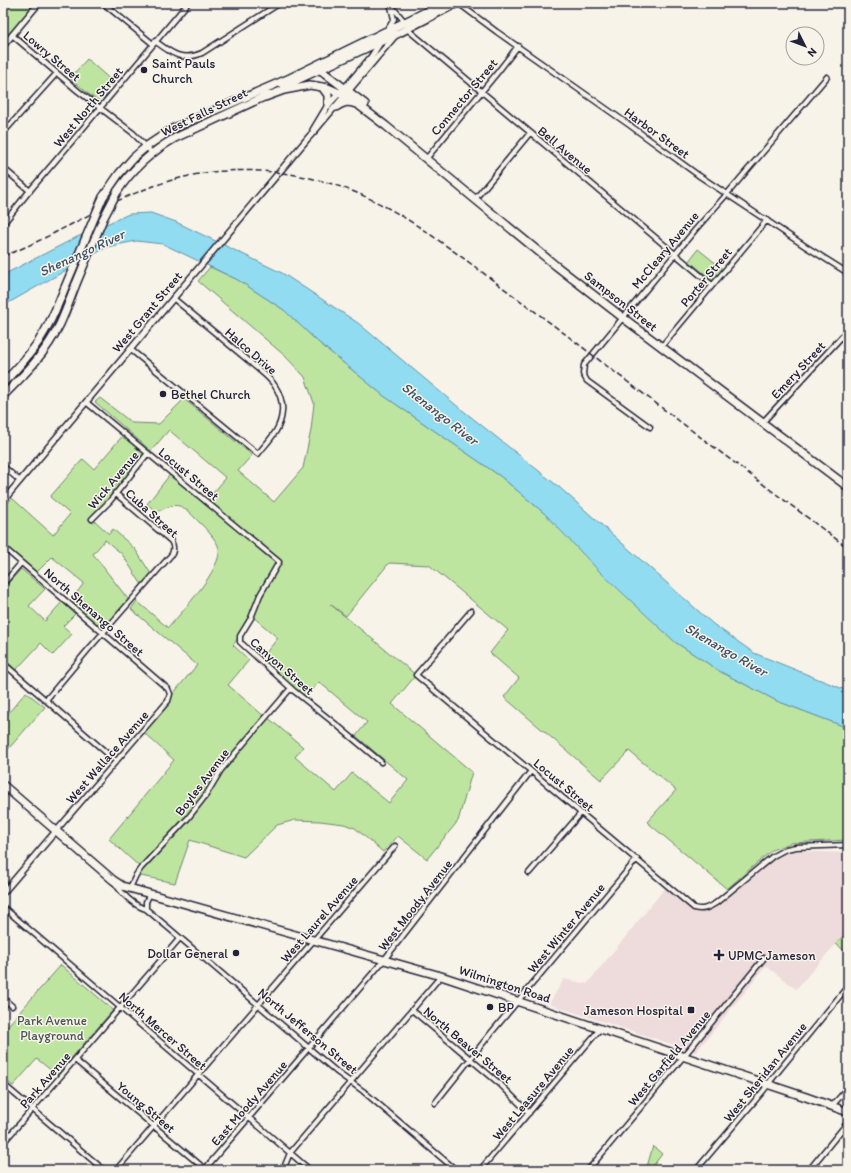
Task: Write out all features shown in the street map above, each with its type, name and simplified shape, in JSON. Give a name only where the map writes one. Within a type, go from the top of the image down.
[{"type":"main road","points":[[405,26],[458,3]]},
{"type":"main road","points":[[405,26],[442,4]]},
{"type":"main road","points":[[382,41],[400,28],[442,4]]},
{"type":"main road","name":"West Falls Street","points":[[3,396],[27,372],[44,351],[60,324],[103,219],[117,192],[131,173],[152,153],[175,138],[265,97],[387,31],[405,26]]},
{"type":"main road","name":"West Falls Street","points":[[3,383],[21,365],[38,344],[53,317],[103,196],[126,166],[146,146],[187,122],[382,41],[399,33],[405,26]]},
{"type":"main road","name":"Sampson Street","points":[[318,68],[345,91],[358,105],[386,126],[555,265],[661,347],[848,487]]},
{"type":"main road","name":"Sampson Street","points":[[265,97],[280,91],[310,86],[345,91],[363,102],[386,126]]},
{"type":"main road","points":[[322,87],[328,95],[328,106]]},
{"type":"main road","points":[[336,107],[344,102],[358,105]]},
{"type":"main road","name":"North Jefferson Street","points":[[3,785],[113,880]]},
{"type":"main road","name":"Wilmington Road","points":[[113,880],[122,886],[441,976],[768,1084],[848,1112]]},
{"type":"street","points":[[3,46],[39,3]]},
{"type":"street","points":[[103,3],[154,43],[174,54],[181,56],[195,56],[202,53],[280,3]]},
{"type":"street","name":"West North Street","points":[[3,224],[188,3]]},
{"type":"street","name":"Harbor Street","points":[[458,3],[698,175],[848,273]]},
{"type":"street","name":"Bell Avenue","points":[[390,5],[405,26],[481,92],[712,285]]},
{"type":"street","name":"Bell Avenue","points":[[387,31],[394,18],[390,5]]},
{"type":"street","name":"West Grant Street","points":[[308,138],[328,106],[345,91],[399,33]]},
{"type":"street","name":"Lowry Street","points":[[12,35],[132,133],[152,153]]},
{"type":"street","name":"West Grant Street","points":[[3,501],[308,138],[336,107],[345,91],[382,41]]},
{"type":"street","name":"Connector Street","points":[[426,159],[518,46]]},
{"type":"street","points":[[3,133],[57,73]]},
{"type":"street","name":"McCleary Avenue","points":[[650,427],[588,381],[582,374],[584,365],[675,254],[827,77]]},
{"type":"street","points":[[475,199],[530,133]]},
{"type":"street","points":[[3,168],[30,191]]},
{"type":"street","name":"Porter Street","points":[[661,347],[767,220]]},
{"type":"street","name":"Halco Drive","points":[[130,349],[258,454],[274,435],[281,421],[282,401],[276,387],[271,380],[173,298]]},
{"type":"street","name":"Emery Street","points":[[762,423],[848,330]]},
{"type":"street","name":"Locust Street","points":[[86,402],[279,562]]},
{"type":"street","name":"Wick Avenue","points":[[92,519],[148,453]]},
{"type":"street","points":[[3,466],[20,481]]},
{"type":"street","name":"Cuba Street","points":[[103,633],[172,554],[174,548],[171,541],[115,493]]},
{"type":"street","name":"North Shenango Street","points":[[3,547],[168,689],[170,694]]},
{"type":"street","name":"Canyon Street","points":[[279,562],[260,595],[251,618],[239,638],[241,644],[291,688],[381,762]]},
{"type":"street","points":[[3,584],[22,563]]},
{"type":"street","name":"Locust Street","points":[[471,611],[416,676],[694,908],[707,908],[716,903],[773,856],[786,848],[848,844]]},
{"type":"street","points":[[46,700],[103,633]]},
{"type":"street","points":[[3,663],[116,761]]},
{"type":"street","name":"Boyles Avenue","points":[[130,888],[141,868],[188,818],[206,795],[221,770],[291,688]]},
{"type":"street","name":"West Wallace Avenue","points":[[56,831],[168,701],[170,694]]},
{"type":"street","name":"West Moody Avenue","points":[[309,1048],[384,960],[531,771]]},
{"type":"street","points":[[529,873],[580,813]]},
{"type":"street","points":[[3,893],[56,831]]},
{"type":"street","name":"West Laurel Avenue","points":[[116,1170],[395,846]]},
{"type":"street","name":"West Winter Avenue","points":[[435,1103],[491,1033],[519,1002],[637,859]]},
{"type":"street","name":"North Jefferson Street","points":[[113,880],[120,892],[141,908],[146,909],[338,1073],[363,1091],[456,1170]]},
{"type":"street","points":[[146,909],[146,902],[150,893]]},
{"type":"street","name":"North Mercer Street","points":[[3,908],[310,1170]]},
{"type":"street","name":"Park Avenue","points":[[3,1143],[180,938]]},
{"type":"street","name":"West Garfield Avenue","points":[[588,1170],[764,958]]},
{"type":"street","points":[[283,1170],[290,1153],[441,976]]},
{"type":"street","name":"West Sheridan Avenue","points":[[696,1170],[848,986]]},
{"type":"street","points":[[3,998],[12,1006]]},
{"type":"street","name":"North Beaver Street","points":[[412,1010],[500,1084],[529,1113]]},
{"type":"street","name":"West Leasure Avenue","points":[[480,1170],[600,1029]]},
{"type":"street","name":"East Moody Avenue","points":[[204,1170],[309,1048]]},
{"type":"street","name":"Young Street","points":[[75,1060],[204,1170]]},
{"type":"street","points":[[3,1084],[104,1170]]},
{"type":"street","points":[[831,1107],[848,1088]]},
{"type":"street","points":[[809,1170],[848,1122]]},
{"type":"shaded area","name":"UPMC Jameson","points":[[791,851],[848,853],[848,934],[843,936],[796,989],[766,966],[696,1052],[549,1004],[564,979],[587,984],[666,887],[697,913],[706,911],[713,907],[773,858],[782,853]]},
{"type":"green space","points":[[3,3],[39,3],[3,46]]},
{"type":"green space","points":[[87,59],[113,82],[97,101],[70,78]]},
{"type":"green space","points":[[698,249],[723,269],[713,281],[689,261]]},
{"type":"green space","points":[[210,267],[238,280],[284,310],[318,342],[384,396],[500,476],[544,513],[675,642],[721,672],[777,701],[848,728],[848,840],[790,843],[772,850],[727,889],[647,822],[676,790],[629,751],[601,780],[504,697],[519,678],[490,653],[508,630],[429,565],[389,563],[346,616],[330,604],[416,675],[392,704],[472,772],[458,821],[427,859],[398,836],[383,852],[355,828],[344,824],[295,820],[277,825],[244,857],[190,840],[175,883],[136,875],[141,868],[109,839],[174,760],[142,731],[197,665],[131,609],[137,601],[168,628],[200,590],[208,578],[215,567],[219,548],[215,540],[208,532],[189,512],[181,506],[168,507],[157,512],[147,504],[172,472],[206,501],[226,478],[169,430],[151,451],[95,402],[100,398],[132,423],[159,424],[184,399],[252,455],[238,471],[274,502],[303,468],[311,430],[314,403],[305,377],[285,356],[198,281]],"holes":[[[252,616],[278,638],[260,660],[304,698],[319,682],[367,722],[356,736],[408,780],[389,803],[352,773],[336,792],[295,757],[303,747],[228,685],[249,660],[233,645]]]},
{"type":"green space","points":[[125,433],[148,453],[93,519],[109,534],[113,529],[135,549],[153,577],[144,588],[122,554],[105,540],[93,554],[131,603],[103,633],[69,603],[84,583],[52,557],[35,574],[3,547],[3,509],[12,498],[53,535],[70,514],[50,497],[83,459],[94,469]]},
{"type":"green space","points":[[21,569],[45,589],[29,606],[45,621],[62,602],[75,614],[63,626],[72,634],[53,655],[41,643],[16,670],[3,658],[3,589]]},
{"type":"green space","points":[[26,692],[45,707],[3,755],[3,716],[5,717]]},
{"type":"green space","points":[[848,934],[848,953],[836,944],[843,936]]},
{"type":"green space","name":"Park Avenue Playground","points":[[61,965],[113,1010],[57,1075],[37,1059],[13,1086],[3,1078],[3,1031]]},
{"type":"green space","points":[[653,1146],[662,1154],[650,1170],[646,1170]]},
{"type":"water","name":"Shenango River","points":[[151,213],[176,222],[282,273],[358,323],[456,405],[559,487],[713,624],[754,653],[848,691],[848,728],[777,701],[721,672],[675,642],[599,571],[544,513],[500,476],[384,396],[318,342],[284,310],[238,280],[163,244],[136,241],[107,247],[3,306],[3,275],[77,237],[129,214]]},
{"type":"railway","points":[[3,256],[37,242],[121,199],[157,185],[193,175],[212,172],[249,170],[268,171],[304,177],[340,186],[373,200],[418,226],[561,331],[848,548]]},
{"type":"place","name":"Saint Pauls Church","points":[[144,70]]},
{"type":"place","name":"Bethel Church","points":[[163,394]]},
{"type":"place","name":"Dollar General","points":[[236,953]]},
{"type":"place","name":"UPMC Jameson","points":[[719,955]]},
{"type":"place","name":"BP","points":[[490,1007]]},
{"type":"place","name":"Jameson Hospital","points":[[691,1010]]}]
